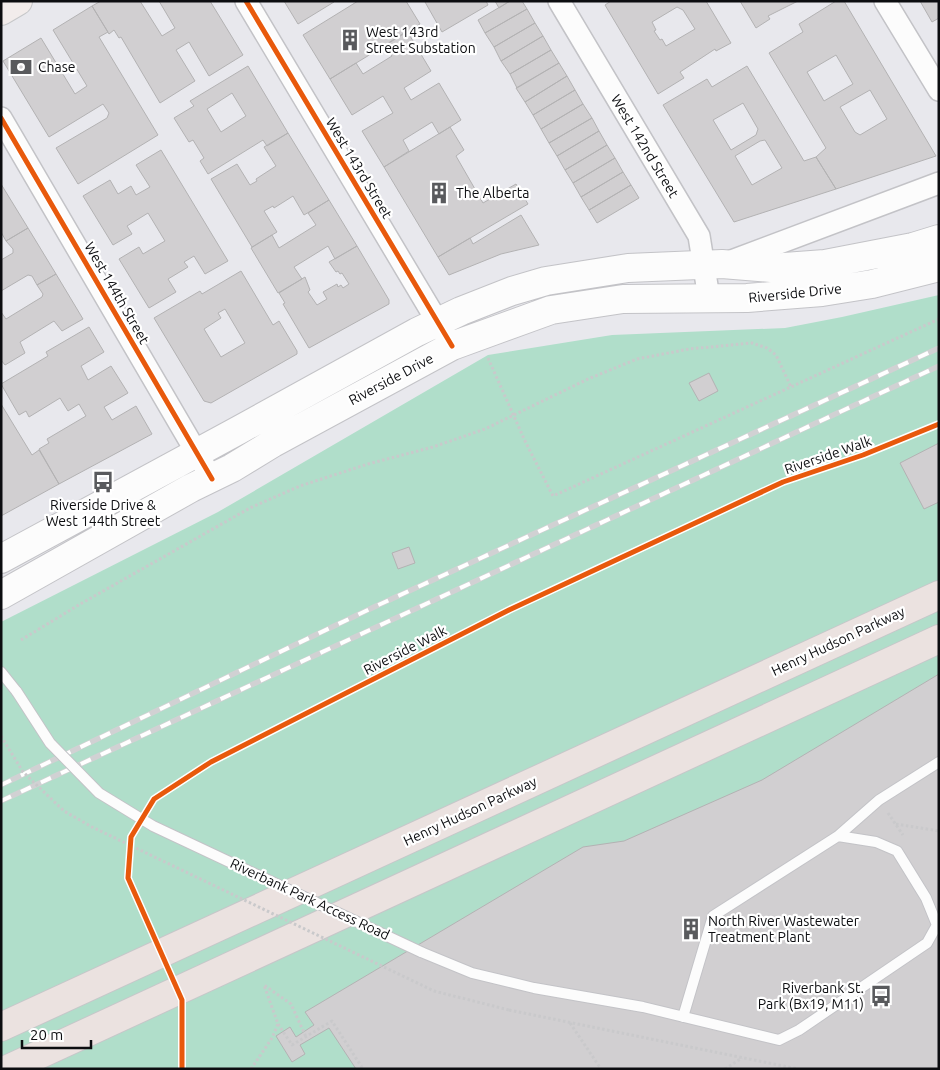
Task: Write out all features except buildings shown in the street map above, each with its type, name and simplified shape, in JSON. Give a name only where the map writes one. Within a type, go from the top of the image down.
[{"type":"highway","name":"Henry Hudson Parkway","points":[[1,1027],[939,595]]},
{"type":"highway","points":[[8,1069],[939,639]]},
{"type":"main road","points":[[1,11],[18,1]]},
{"type":"main road","name":"Riverside Drive","points":[[1,558],[438,322],[512,291],[546,281],[628,268],[713,265],[771,268],[825,264],[904,249],[939,239]]},
{"type":"main road","name":"Riverside Drive","points":[[1,595],[191,488],[212,479],[273,443],[452,346],[552,310],[623,299],[747,298],[822,292],[872,284],[939,267]]},
{"type":"street","name":"West 143rd Street","points":[[246,1],[452,346]]},
{"type":"street","name":"West 142nd Street","points":[[560,1],[699,236],[713,265],[709,298]]},
{"type":"street","points":[[885,1],[939,90]]},
{"type":"street","name":"West 144th Street","points":[[1,118],[212,479]]},
{"type":"street","name":"Riverside Drive","points":[[713,265],[939,184]]},
{"type":"lane","name":"Riverbank Park Access Road","points":[[1,672],[17,692],[50,743],[99,792],[153,826],[421,952],[472,973],[525,986],[643,1007],[779,1040],[799,1030],[927,943],[937,925],[926,898],[897,851],[876,842],[838,836]]},
{"type":"lane","points":[[683,1016],[713,916],[838,836],[879,800],[939,762]]},
{"type":"path","points":[[484,351],[553,496],[939,319]]},
{"type":"path","points":[[22,640],[82,602],[250,508],[300,486],[368,464],[433,447],[485,429],[588,379],[637,359],[689,349],[752,342],[767,348],[776,355],[791,387]]},
{"type":"path","points":[[1,736],[24,772],[64,811],[92,827],[434,991],[509,1010],[798,1069]]},
{"type":"path","points":[[896,823],[939,831]]},
{"type":"path","points":[[130,854],[131,837]]},
{"type":"path","points":[[306,1037],[291,1004],[264,985],[278,1024],[292,1045],[306,1037],[332,1022],[363,1069]]},
{"type":"path","points":[[570,1022],[601,1069]]},
{"type":"path","points":[[251,1069],[272,1038],[278,1024]]},
{"type":"path","points":[[725,1069],[742,1058]]},
{"type":"green space","points":[[939,295],[939,1069],[1,1069],[1,622],[218,512],[488,355],[612,335],[785,328]]},
{"type":"railway","points":[[1,785],[374,607],[939,348]]},
{"type":"railway","points":[[1,801],[939,366]]},
{"type":"cycle path","points":[[246,1],[452,346]]},
{"type":"cycle path","points":[[1,118],[212,479]]},
{"type":"cycle path","name":"Riverside Walk","points":[[182,1069],[182,1000],[128,878],[131,837],[154,799],[211,762],[509,610],[783,482],[863,455],[939,424]]},
{"type":"place","name":"West 143rd Street Substation","points":[[350,40]]},
{"type":"place","name":"Chase","points":[[21,67]]},
{"type":"place","name":"The Alberta","points":[[439,193]]},
{"type":"place","name":"Riverside Drive & West 144th Street","points":[[103,482]]},
{"type":"place","name":"North River Wastewater Treatment Plant","points":[[691,929]]},
{"type":"place","name":"Riverbank St. Park (Bx19, M11)","points":[[881,996]]}]
